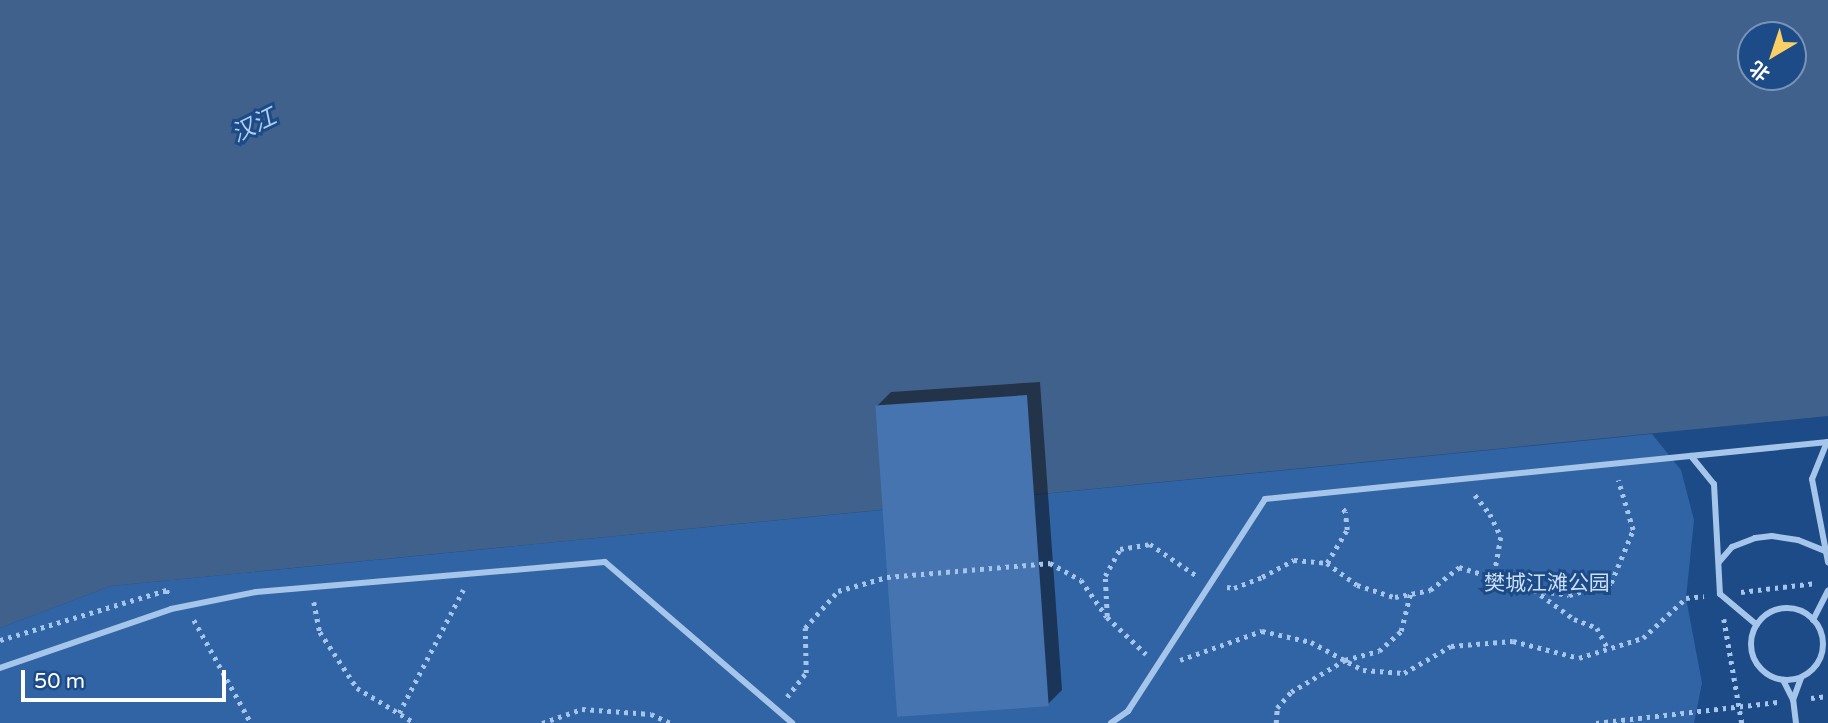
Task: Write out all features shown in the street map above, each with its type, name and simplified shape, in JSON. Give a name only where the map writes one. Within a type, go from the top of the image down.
[{"type":"street","points":[[1111,723],[1128,711],[1265,499],[1828,442],[1812,479],[1828,562]]},
{"type":"street","points":[[1691,456],[1714,484],[1720,594],[1757,625]]},
{"type":"street","points":[[1719,562],[1732,547],[1763,537],[1798,540],[1825,552]]},
{"type":"street","points":[[0,668],[171,609],[256,592],[605,562],[792,723]]},
{"type":"street","points":[[1813,620],[1828,591]]},
{"type":"street","points":[[1793,700],[1801,678],[1818,663],[1822,652],[1820,629],[1804,612],[1782,609],[1770,612],[1757,625],[1751,641],[1757,664],[1766,673],[1783,680],[1801,678]]},
{"type":"street","points":[[1783,680],[1793,700],[1796,723]]},
{"type":"path","points":[[1107,617],[1105,576],[1120,549],[1150,544],[1209,586],[1234,588],[1294,560],[1327,562],[1357,585],[1395,597],[1430,590],[1459,567],[1534,590],[1569,595],[1611,583],[1633,530],[1613,464]]},
{"type":"path","points":[[1462,479],[1490,514],[1501,537],[1494,576]]},
{"type":"path","points":[[1327,562],[1347,530],[1345,512],[1329,492]]},
{"type":"path","points":[[776,710],[806,673],[806,628],[838,591],[887,577],[1050,563],[1081,580],[1107,617],[1157,666],[1214,650],[1262,631],[1311,642],[1363,670],[1404,673],[1451,646],[1513,641],[1579,658],[1643,638],[1686,598],[1828,582]]},
{"type":"path","points":[[399,713],[472,573]]},
{"type":"path","points":[[311,587],[320,632],[357,688],[415,723]]},
{"type":"path","points":[[0,640],[167,590],[171,609]]},
{"type":"path","points":[[1534,590],[1574,619],[1597,628],[1608,649]]},
{"type":"path","points":[[1276,723],[1277,708],[1291,692],[1345,660],[1380,651],[1401,631],[1410,594]]},
{"type":"path","points":[[1720,594],[1742,723]]},
{"type":"path","points":[[192,618],[251,723]]},
{"type":"path","points":[[1596,723],[1828,696]]},
{"type":"path","points":[[542,723],[582,709],[650,714],[670,723]]},
{"type":"green space","name":"樊城江滩公园","points":[[1652,434],[1681,470],[1694,520],[1686,598],[1702,683],[1694,723],[0,723],[0,628],[111,586]]},
{"type":"water","name":"汉江","points":[[0,0],[1828,0],[1828,416],[111,586],[0,628]]},
{"type":"building","points":[[1027,395],[1049,706],[897,717],[875,406]]}]
